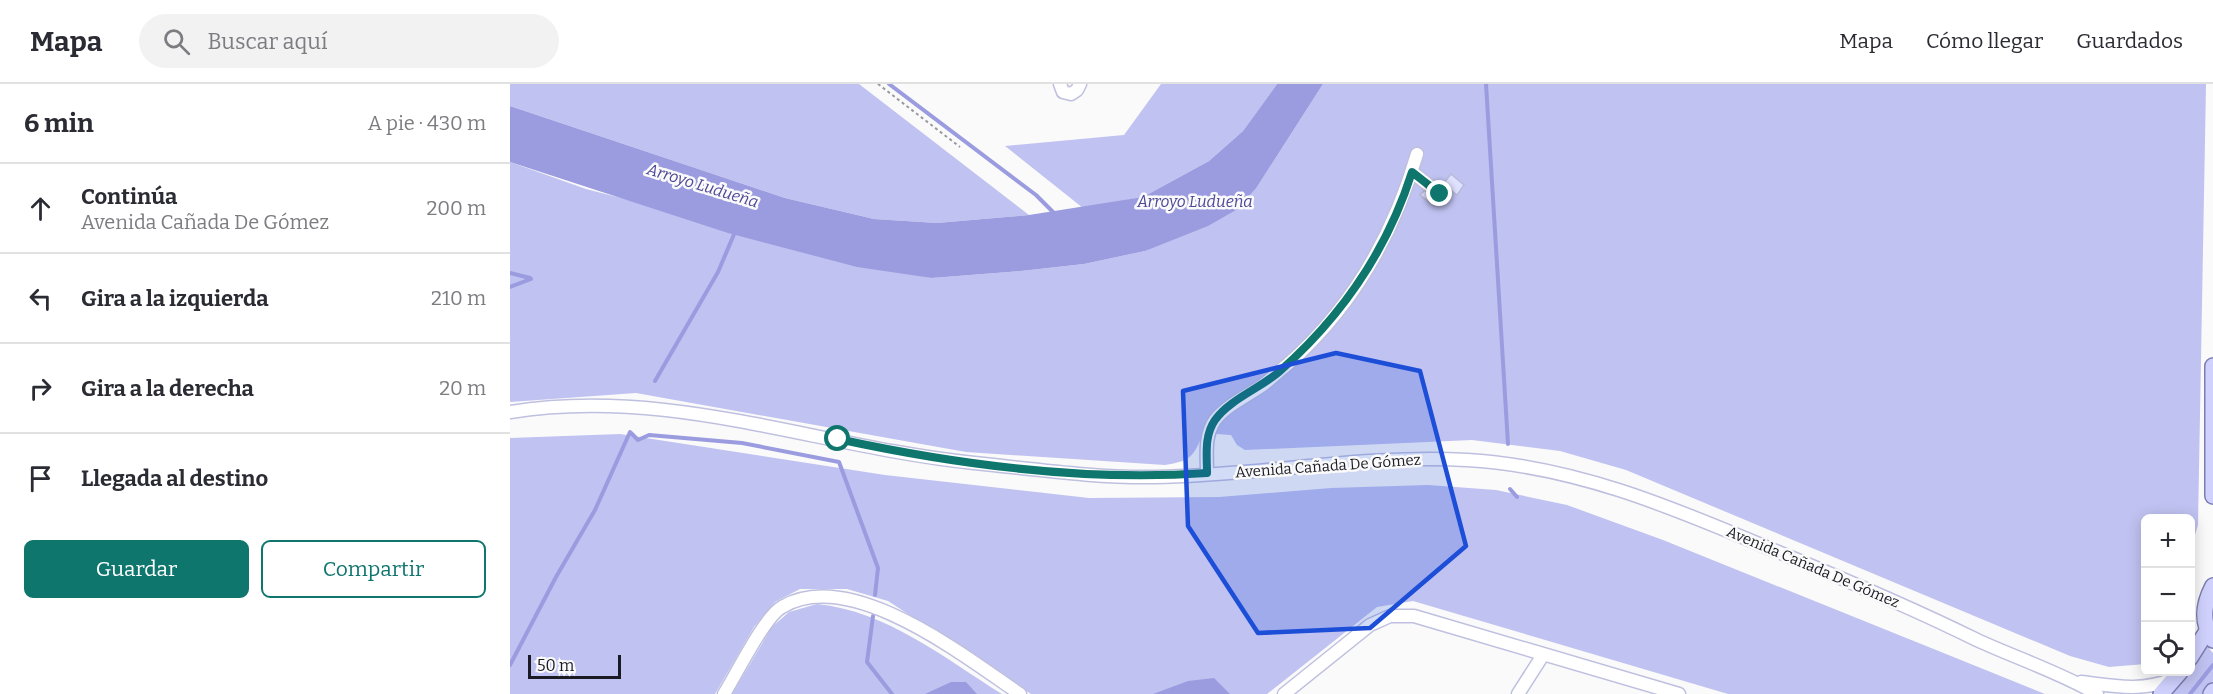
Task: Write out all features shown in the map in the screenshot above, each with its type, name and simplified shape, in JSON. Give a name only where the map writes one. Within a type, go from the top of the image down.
[{"type":"main road","points":[[2213,366],[2213,496]]},
{"type":"main road","points":[[2195,652],[2210,636],[2204,616],[2206,600],[2213,586]]},
{"type":"main road","points":[[2162,694],[2176,676]]},
{"type":"street","points":[[1059,84],[1063,92],[1071,94],[1080,84]]},
{"type":"street","points":[[1207,473],[1207,439],[1215,421],[1296,357],[1350,297],[1375,260],[1394,221],[1418,154]]},
{"type":"street","points":[[1412,172],[1440,194]]},
{"type":"street","name":"Avenida Cañada De Gómez","points":[[510,412],[603,405],[690,411],[938,459],[1062,472],[1143,477],[1419,458],[1508,464],[1571,474],[1626,491],[1708,523],[2097,694]]},
{"type":"street","points":[[724,694],[765,625],[781,607],[812,597],[851,598],[886,609],[1020,694]]},
{"type":"street","points":[[1284,694],[1370,625],[1390,616],[1414,616],[1679,694]]},
{"type":"street","points":[[1518,694],[1543,655]]},
{"type":"street","name":"Avenida Cañada De Gómez","points":[[2074,682],[2139,689],[2156,686],[2175,676]]},
{"type":"path","points":[[878,84],[960,147]]},
{"type":"highlighted area","points":[[1336,353],[1420,371],[1466,546],[1370,628],[1258,633],[1188,526],[1183,391]]},
{"type":"shaded area","points":[[510,84],[859,84],[1029,215],[937,223],[874,219],[785,198],[510,106]]},
{"type":"shaded area","points":[[1161,84],[1277,84],[1243,131],[1209,161],[1143,197],[1083,208],[1005,146],[1124,135]]},
{"type":"shaded area","points":[[1323,84],[2206,84],[2198,525],[2195,535],[2195,514],[2141,514],[2141,664],[2109,667],[2070,656],[1626,470],[1560,451],[1472,440],[1245,450],[1237,445],[1231,435],[1203,433],[1194,453],[1180,462],[1165,465],[966,452],[636,393],[510,402],[510,162],[586,189],[932,278],[1084,264],[1145,251],[1257,187]]},
{"type":"shaded area","points":[[620,434],[885,475],[1089,498],[1219,497],[1331,488],[1428,485],[1496,490],[1567,505],[1663,540],[2045,694],[1728,694],[1413,601],[1377,607],[1267,694],[1031,694],[888,601],[847,589],[800,589],[775,602],[754,627],[715,694],[510,694],[510,438]]},
{"type":"shaded area","points":[[817,604],[843,608],[891,626],[1002,694],[732,694],[772,627],[789,612]]},
{"type":"shaded area","points":[[2207,646],[2213,653],[2213,681],[2203,694],[2169,694],[2184,676],[2195,676],[2195,662]]},
{"type":"water","name":"Arroyo Ludueña","points":[[1277,84],[1323,84],[1257,187],[1236,210],[1208,226],[1145,251],[1084,264],[1021,271],[932,278],[857,267],[728,233],[510,162],[510,106],[785,198],[874,219],[937,223],[1029,215],[1143,197],[1209,161],[1243,131]]},
{"type":"water","points":[[1214,678],[1230,694],[1153,694],[1188,681]]},
{"type":"water","points":[[951,682],[966,682],[977,694],[925,694]]},
{"type":"building","points":[[1451,174],[1464,185],[1457,195],[1443,184]]},
{"type":"building","points":[[1427,188],[1440,198],[1434,206],[1420,195]]},
{"type":"waterway","points":[[889,84],[1036,195],[1056,215]]},
{"type":"waterway","points":[[1486,84],[1508,444]]},
{"type":"waterway","points":[[655,381],[718,272],[735,232]]},
{"type":"waterway","points":[[510,273],[530,278]]},
{"type":"waterway","points":[[510,287],[531,279]]},
{"type":"waterway","points":[[510,665],[556,577],[595,510],[630,432],[638,440],[649,435],[742,443],[839,462],[878,568],[875,595]]},
{"type":"waterway","points":[[1510,489],[1517,497]]},
{"type":"waterway","points":[[873,616],[867,662],[892,694]]},
{"type":"waterway","points":[[2190,694],[2213,665]]},
{"type":"route","points":[[838,439],[938,459],[1062,472],[1155,477],[1207,473],[1207,439],[1215,421],[1227,409],[1265,384],[1296,357],[1350,297],[1375,260],[1394,221],[1412,172],[1440,194]]}]
